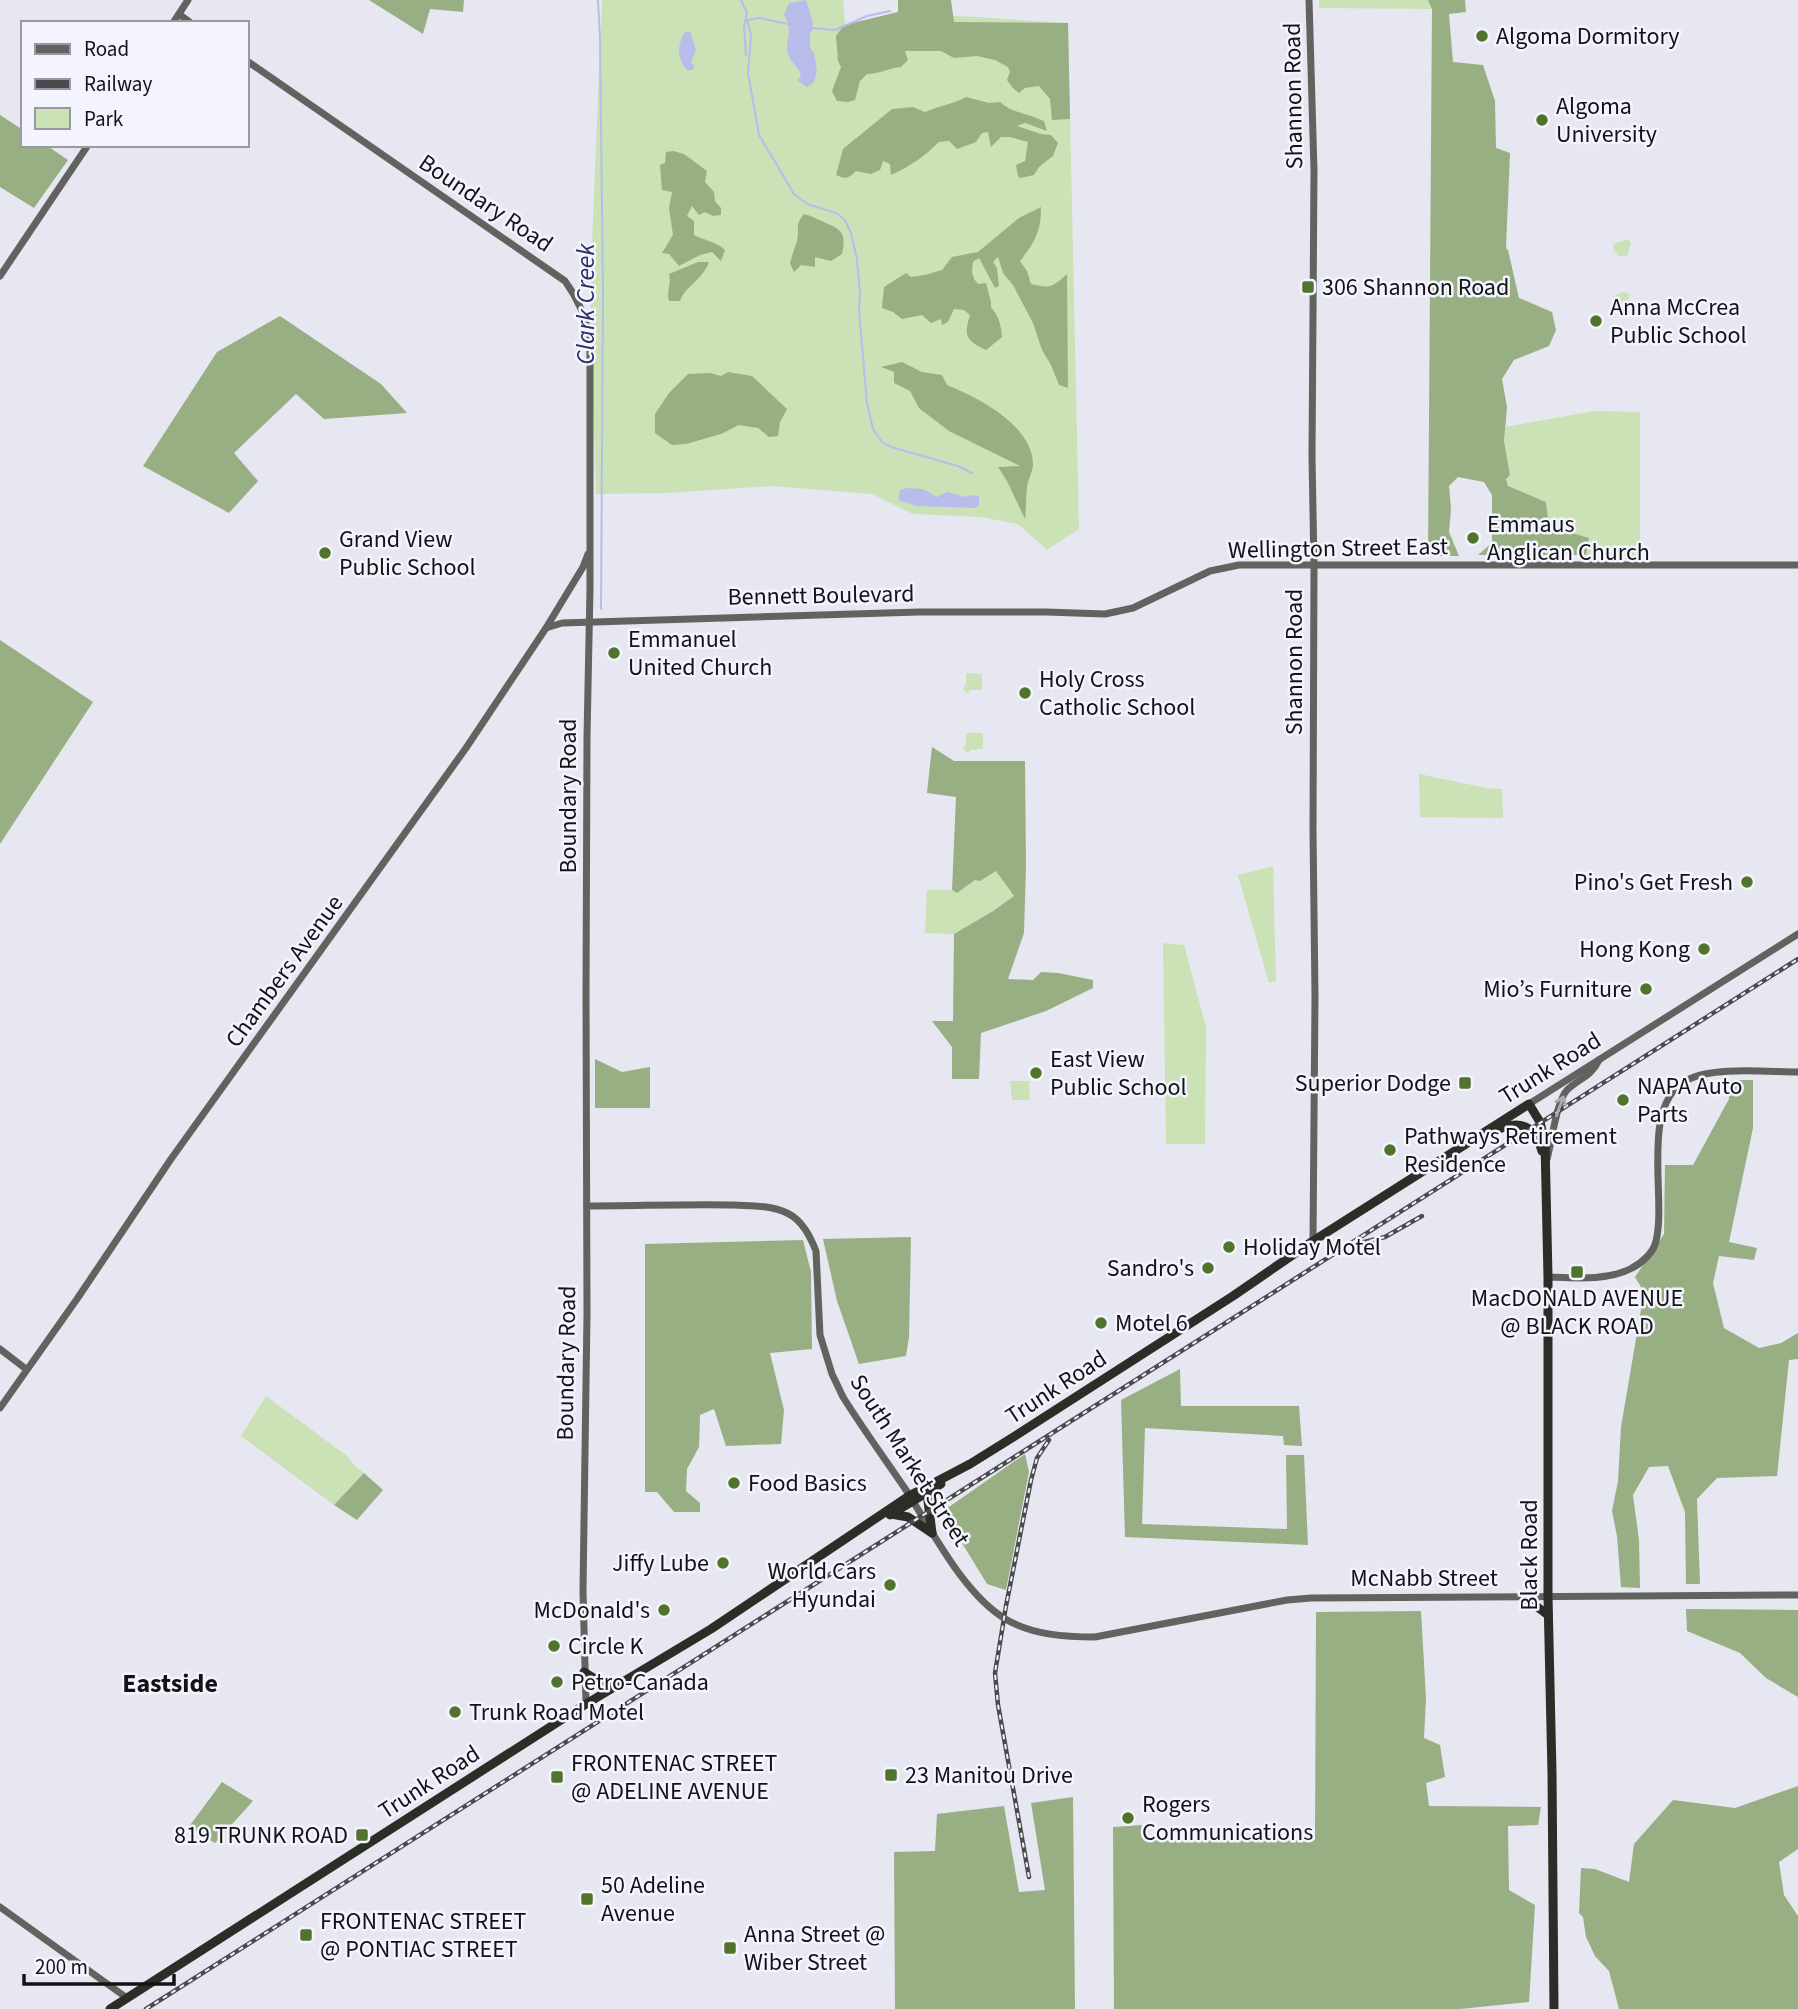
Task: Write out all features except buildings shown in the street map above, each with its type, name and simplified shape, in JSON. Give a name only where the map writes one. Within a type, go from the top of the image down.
[{"type":"highway","name":"Trunk Road","points":[[110,2009],[586,1704],[711,1629],[834,1545],[970,1464],[1171,1337],[1313,1241],[1529,1104]]},
{"type":"highway","name":"Black Road","points":[[1529,1104],[1540,1122],[1545,1143],[1554,2009]]},
{"type":"highway","points":[[1458,1149],[1501,1128],[1522,1125],[1536,1135],[1545,1167]]},
{"type":"highway","name":"Trunk Road","points":[[805,1567],[970,1464]]},
{"type":"highway","points":[[929,1492],[932,1533]]},
{"type":"highway","points":[[891,1514],[908,1517],[932,1533]]},
{"type":"highway","points":[[1524,1597],[1548,1615]]},
{"type":"highway","points":[[584,1672],[593,1680],[626,1680]]},
{"type":"main road","points":[[174,21],[188,0]]},
{"type":"main road","name":"Shannon Road","points":[[1309,0],[1314,170],[1311,457],[1314,565],[1313,1241]]},
{"type":"main road","points":[[179,14],[188,21]]},
{"type":"main road","name":"Boundary Road","points":[[248,62],[565,281],[574,293],[587,321],[590,339],[590,550],[583,1591],[586,1704]]},
{"type":"main road","points":[[0,276],[87,147]]},
{"type":"main road","name":"Chambers Avenue","points":[[0,1409],[171,1159],[466,748],[546,628],[590,550]]},
{"type":"main road","name":"Wellington Street East","points":[[1099,614],[1133,608],[1191,579],[1239,565],[1798,565]]},
{"type":"main road","name":"Bennett Boulevard","points":[[546,628],[562,623],[919,612],[1099,614]]},
{"type":"main road","name":"Trunk Road","points":[[1529,1104],[1798,934]]},
{"type":"main road","points":[[1545,1167],[1561,1100],[1567,1090],[1593,1071],[1600,1059]]},
{"type":"main road","points":[[1548,1277],[1577,1278],[1615,1274],[1634,1268],[1649,1255],[1656,1243],[1658,1229],[1661,1116],[1668,1099],[1680,1085],[1699,1075],[1720,1072],[1798,1072]]},
{"type":"main road","name":"South Market Street","points":[[586,1206],[763,1206],[796,1218],[816,1251],[820,1335],[832,1374],[856,1418],[974,1593],[1004,1618],[1029,1629],[1070,1637],[1095,1637]]},
{"type":"main road","points":[[0,1349],[26,1369]]},
{"type":"main road","name":"McNabb Street","points":[[1095,1637],[1287,1600],[1798,1595]]},
{"type":"main road","points":[[0,1907],[127,1998]]},
{"type":"green space","points":[[369,0],[464,0],[463,12],[430,9],[423,34]]},
{"type":"green space","points":[[602,0],[843,0],[845,25],[913,13],[1068,23],[1079,529],[1047,550],[1018,524],[981,517],[913,514],[872,494],[773,486],[668,493],[596,494],[590,291]]},
{"type":"green space","points":[[898,0],[951,0],[954,22],[1068,23],[1070,119],[1052,120],[1050,99],[1039,86],[1025,88],[1019,93],[1007,80],[1010,72],[1008,67],[995,60],[977,56],[954,58],[941,51],[905,51],[908,60],[901,67],[867,74],[860,81],[855,100],[837,101],[832,91],[841,67],[836,36],[844,25],[898,12]]},
{"type":"green space","points":[[1319,0],[1432,0],[1432,9],[1319,8]]},
{"type":"green space","points":[[1428,0],[1465,0],[1466,12],[1449,14],[1453,62],[1483,65],[1495,101],[1496,148],[1510,153],[1506,248],[1519,298],[1552,312],[1556,330],[1549,346],[1514,360],[1502,379],[1507,407],[1504,441],[1510,475],[1506,479],[1508,486],[1546,502],[1549,526],[1589,538],[1586,555],[1478,555],[1492,543],[1492,495],[1484,482],[1458,477],[1449,486],[1449,532],[1459,556],[1428,556],[1432,9]]},
{"type":"green space","points":[[966,97],[989,103],[1000,102],[1015,111],[1044,121],[1047,131],[1025,123],[1017,126],[1051,135],[1058,143],[1053,156],[1039,167],[1034,175],[1020,178],[1016,165],[1025,161],[1028,142],[1001,137],[991,147],[988,132],[982,133],[976,142],[957,149],[949,141],[939,142],[916,161],[891,175],[890,164],[883,161],[880,170],[871,174],[856,171],[846,178],[836,175],[843,149],[892,109],[913,107],[925,112]]},
{"type":"green space","points":[[0,115],[21,129],[21,147],[49,147],[68,160],[34,208],[0,187]]},
{"type":"green space","points":[[666,152],[684,154],[707,171],[705,182],[714,192],[721,215],[713,216],[705,212],[699,215],[692,206],[687,216],[694,221],[694,235],[725,250],[721,261],[712,252],[679,266],[669,254],[662,253],[673,235],[669,208],[672,192],[662,190],[660,165],[665,163]]},
{"type":"green space","points":[[1041,207],[1036,236],[1020,261],[1031,284],[1051,286],[1067,274],[1068,388],[1059,385],[1042,350],[1033,323],[1013,285],[1003,273],[998,257],[993,262],[997,268],[999,286],[995,288],[979,258],[973,262],[974,279],[978,284],[986,283],[991,307],[1001,328],[1002,337],[986,350],[974,344],[968,337],[970,315],[964,310],[954,309],[948,322],[942,325],[941,319],[931,323],[922,315],[902,319],[882,308],[884,287],[906,273],[911,277],[942,270],[952,257],[978,252],[1019,218]]},
{"type":"green space","points":[[804,214],[840,231],[843,238],[842,254],[831,261],[815,257],[815,267],[801,265],[794,272],[790,263],[797,241],[798,224]]},
{"type":"green space","points":[[1628,239],[1631,243],[1627,256],[1618,256],[1613,244]]},
{"type":"green space","points":[[698,262],[709,262],[680,301],[669,301],[669,274]]},
{"type":"green space","points":[[1624,292],[1629,294],[1627,310],[1615,309],[1613,296]]},
{"type":"green space","points":[[280,316],[381,384],[407,413],[324,419],[296,394],[234,453],[258,481],[229,513],[143,466],[217,352]]},
{"type":"green space","points":[[902,362],[922,372],[942,375],[947,385],[989,406],[1015,426],[1031,452],[1033,466],[1027,487],[1025,519],[998,467],[1020,466],[949,431],[919,408],[910,391],[894,383],[894,372],[881,367]]},
{"type":"green space","points":[[728,372],[752,376],[787,409],[780,422],[778,436],[769,437],[758,428],[739,425],[721,434],[672,445],[655,433],[655,414],[669,393],[688,374],[710,373],[721,376]]},
{"type":"green space","points":[[1595,411],[1640,412],[1640,556],[1586,555],[1589,538],[1549,526],[1546,502],[1508,486],[1506,478],[1510,474],[1504,441],[1505,427]]},
{"type":"green space","points":[[0,640],[93,702],[0,844]]},
{"type":"green space","points":[[966,673],[982,674],[982,690],[970,690],[968,693],[963,689],[966,685]]},
{"type":"green space","points":[[966,733],[983,733],[983,749],[971,750],[968,753],[962,748],[966,745]]},
{"type":"green space","points":[[932,747],[954,761],[1025,761],[1024,933],[1008,979],[1033,980],[1041,972],[1093,980],[1093,988],[1046,1011],[981,1033],[979,1079],[952,1079],[952,1047],[932,1021],[953,1021],[954,934],[1014,896],[996,871],[980,881],[975,880],[957,893],[952,890],[956,797],[927,793]]},
{"type":"green space","points":[[1419,774],[1502,789],[1503,818],[1420,817]]},
{"type":"green space","points":[[1273,866],[1276,981],[1269,983],[1238,875]]},
{"type":"green space","points":[[996,871],[1014,896],[954,934],[925,933],[927,890],[952,890],[957,893],[975,880],[980,881]]},
{"type":"green space","points":[[1163,943],[1184,945],[1206,1027],[1205,1144],[1166,1144]]},
{"type":"green space","points":[[595,1059],[622,1072],[650,1067],[650,1108],[595,1108]]},
{"type":"green space","points":[[1727,1080],[1753,1080],[1753,1128],[1729,1242],[1757,1248],[1754,1260],[1719,1256],[1713,1283],[1724,1328],[1759,1348],[1781,1343],[1798,1333],[1798,1359],[1789,1360],[1777,1476],[1717,1478],[1697,1499],[1700,1584],[1686,1584],[1685,1512],[1668,1466],[1649,1467],[1633,1495],[1639,1540],[1640,1588],[1621,1587],[1612,1511],[1618,1481],[1621,1427],[1644,1292],[1635,1277],[1664,1234],[1665,1165],[1693,1165],[1729,1099]]},
{"type":"green space","points":[[1010,1081],[1029,1081],[1030,1100],[1012,1100]]},
{"type":"green space","points":[[911,1237],[909,1337],[906,1356],[859,1364],[837,1301],[823,1239]]},
{"type":"green space","points":[[803,1240],[811,1272],[812,1349],[770,1353],[784,1410],[781,1444],[726,1446],[714,1409],[700,1415],[699,1447],[687,1469],[686,1491],[700,1503],[700,1512],[674,1512],[657,1492],[645,1492],[645,1244]]},
{"type":"green space","points":[[1180,1369],[1181,1406],[1299,1406],[1302,1446],[1284,1445],[1283,1436],[1145,1428],[1142,1524],[1287,1529],[1286,1455],[1304,1455],[1308,1545],[1125,1537],[1121,1400]]},
{"type":"green space","points":[[266,1396],[347,1456],[364,1473],[334,1505],[241,1436]]},
{"type":"green space","points":[[1025,1454],[1029,1472],[1006,1590],[987,1584],[962,1543],[946,1509]]},
{"type":"green space","points":[[364,1473],[383,1490],[357,1520],[334,1505]]},
{"type":"green space","points":[[1686,1609],[1798,1610],[1798,1697],[1766,1678],[1740,1653],[1687,1631]]},
{"type":"green space","points":[[1421,1611],[1426,1698],[1424,1738],[1440,1745],[1445,1777],[1426,1783],[1429,1806],[1541,1807],[1538,1825],[1508,1826],[1509,1890],[1535,1905],[1529,2002],[1460,2009],[1114,2009],[1113,1827],[1141,1825],[1148,1840],[1315,1840],[1316,1612]]},
{"type":"green space","points":[[222,1782],[253,1801],[215,1843],[188,1828]]},
{"type":"green space","points":[[1798,1786],[1798,1849],[1779,1862],[1784,1895],[1798,1916],[1798,2009],[1619,2009],[1609,1971],[1595,1956],[1586,1937],[1583,1917],[1579,1913],[1581,1868],[1595,1869],[1629,1882],[1634,1844],[1673,1800],[1735,1808]]},
{"type":"green space","points":[[1073,1797],[1075,2009],[895,2009],[894,1852],[935,1851],[937,1814],[1004,1806],[1019,1892],[1045,1890],[1031,1803]]},
{"type":"water","points":[[806,0],[813,23],[810,48],[814,53],[817,70],[814,82],[807,87],[797,80],[801,76],[800,73],[789,56],[789,27],[784,15],[789,3]]},
{"type":"water","points":[[690,31],[696,50],[691,62],[693,70],[687,70],[681,61],[679,48],[684,33]]},
{"type":"water","points":[[923,489],[937,497],[947,492],[965,497],[979,496],[979,504],[976,508],[917,506],[898,500],[900,490]]},
{"type":"waterway","name":"Clark Creek","points":[[598,0],[603,293],[601,609]]},
{"type":"waterway","points":[[741,0],[747,13],[744,25],[746,56]]},
{"type":"waterway","points":[[811,28],[835,30],[867,16],[890,11]]},
{"type":"waterway","points":[[788,24],[759,18],[747,20],[751,35],[748,73],[759,135],[794,194],[807,204],[836,213],[845,220],[851,233],[857,259],[867,403],[873,429],[882,442],[891,447],[958,466],[972,473]]},
{"type":"railway","points":[[146,2009],[1798,959]]},
{"type":"railway","points":[[1360,1243],[1385,1237],[1422,1216]]},
{"type":"railway","points":[[1029,1877],[998,1705],[995,1673],[1031,1480],[1037,1458],[1049,1440]]},
{"type":"place","name":"Algoma Dormitory","points":[[1482,36]]},
{"type":"place","name":"Algoma University","points":[[1542,120]]},
{"type":"place","name":"306 Shannon Road","points":[[1308,287]]},
{"type":"place","name":"Anna McCrea Public School","points":[[1596,321]]},
{"type":"place","name":"Emmaus Anglican Church","points":[[1473,538]]},
{"type":"place","name":"Grand View Public School","points":[[325,553]]},
{"type":"place","name":"Emmanuel United Church","points":[[614,653]]},
{"type":"place","name":"Holy Cross Catholic School","points":[[1025,693]]},
{"type":"place","name":"Pino's Get Fresh","points":[[1747,882]]},
{"type":"place","name":"Hong Kong","points":[[1704,949]]},
{"type":"place","name":"Mio’s Furniture","points":[[1646,989]]},
{"type":"place","name":"East View Public School","points":[[1036,1073]]},
{"type":"place","name":"Superior Dodge","points":[[1465,1083]]},
{"type":"place","name":"NAPA Auto Parts","points":[[1623,1100]]},
{"type":"place","name":"Pathways Retirement Residence","points":[[1390,1150]]},
{"type":"place","name":"Holiday Motel","points":[[1229,1247]]},
{"type":"place","name":"Sandro's","points":[[1208,1268]]},
{"type":"place","name":"MacDONALD AVENUE @ BLACK ROAD","points":[[1577,1272]]},
{"type":"place","name":"Motel 6","points":[[1101,1323]]},
{"type":"place","name":"Food Basics","points":[[734,1483]]},
{"type":"place","name":"Jiffy Lube","points":[[723,1563]]},
{"type":"place","name":"World Cars Hyundai","points":[[890,1585]]},
{"type":"place","name":"McDonald's","points":[[664,1610]]},
{"type":"place","name":"Circle K","points":[[554,1646]]},
{"type":"place","name":"Petro-Canada","points":[[557,1682]]},
{"type":"place","name":"Trunk Road Motel","points":[[455,1712]]},
{"type":"place","name":"23 Manitou Drive","points":[[891,1775]]},
{"type":"place","name":"FRONTENAC STREET @ ADELINE AVENUE","points":[[557,1777]]},
{"type":"place","name":"Rogers Communications","points":[[1128,1818]]},
{"type":"place","name":"819 TRUNK ROAD","points":[[362,1835]]},
{"type":"place","name":"50 Adeline Avenue","points":[[587,1899]]},
{"type":"place","name":"FRONTENAC STREET @ PONTIAC STREET","points":[[306,1935]]},
{"type":"place","name":"Anna Street @ Wiber Street","points":[[730,1948]]},
{"type":"district","name":"Eastside","points":[[170,1683]]}]
